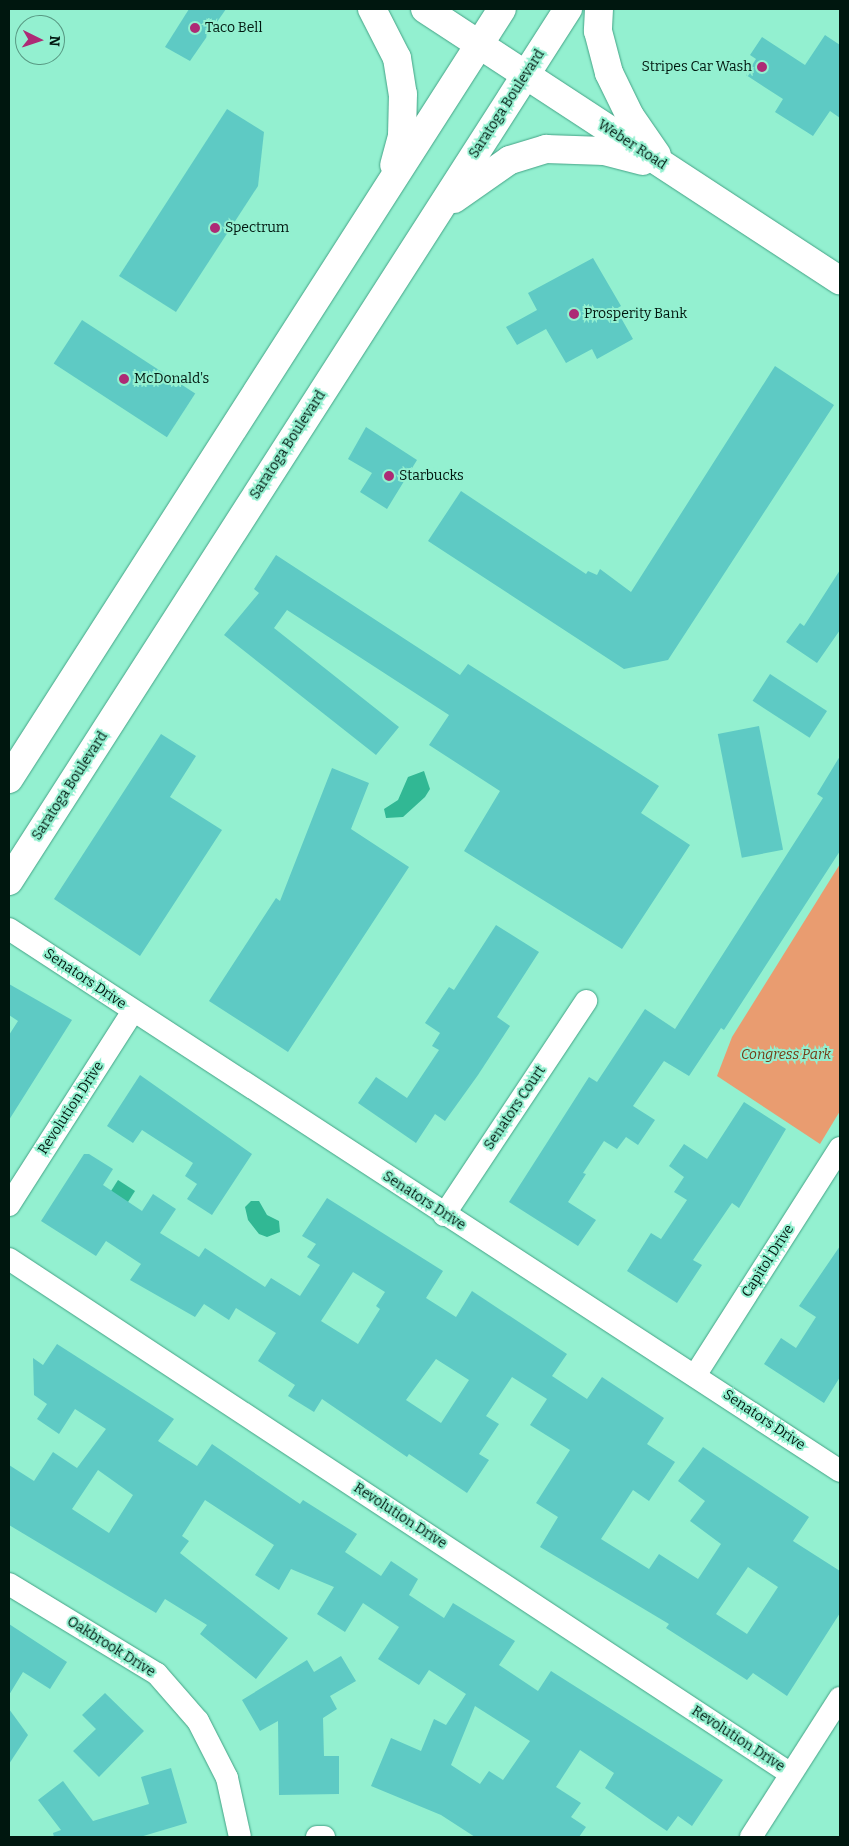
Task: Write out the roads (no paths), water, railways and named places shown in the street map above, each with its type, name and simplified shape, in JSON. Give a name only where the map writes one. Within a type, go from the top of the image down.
[{"type":"main road","points":[[372,9],[397,58],[403,94],[402,136],[389,184]]},
{"type":"main road","name":"Weber Road","points":[[425,9],[840,281]]},
{"type":"main road","points":[[9,779],[502,9]]},
{"type":"main road","name":"Saratoga Boulevard","points":[[9,881],[568,9]]},
{"type":"main road","points":[[598,9],[598,31],[608,73],[630,116],[665,166]]},
{"type":"main road","points":[[437,212],[510,160],[546,149],[604,151],[665,166]]},
{"type":"street","name":"Senators Drive","points":[[9,929],[444,1216],[696,1374],[840,1471]]},
{"type":"street","name":"Senators Court","points":[[444,1216],[586,1001]]},
{"type":"street","name":"Revolution Drive","points":[[9,1205],[133,1011]]},
{"type":"street","name":"Capitol Drive","points":[[696,1374],[840,1148]]},
{"type":"street","name":"Revolution Drive","points":[[9,1259],[791,1774]]},
{"type":"street","name":"Oakbrook Drive","points":[[9,1584],[157,1674],[198,1721],[227,1778],[240,1837]]},
{"type":"street","points":[[751,1837],[840,1698]]},
{"type":"street","points":[[317,1837],[324,1837]]},
{"type":"place","name":"Taco Bell","points":[[195,28]]},
{"type":"place","name":"Stripes Car Wash","points":[[762,67]]},
{"type":"place","name":"Spectrum","points":[[215,228]]},
{"type":"place","name":"Prosperity Bank","points":[[574,314]]},
{"type":"place","name":"McDonald's","points":[[124,379]]},
{"type":"place","name":"Starbucks","points":[[389,476]]},
{"type":"park label","name":"Congress Park","points":[[786,1055]]}]
